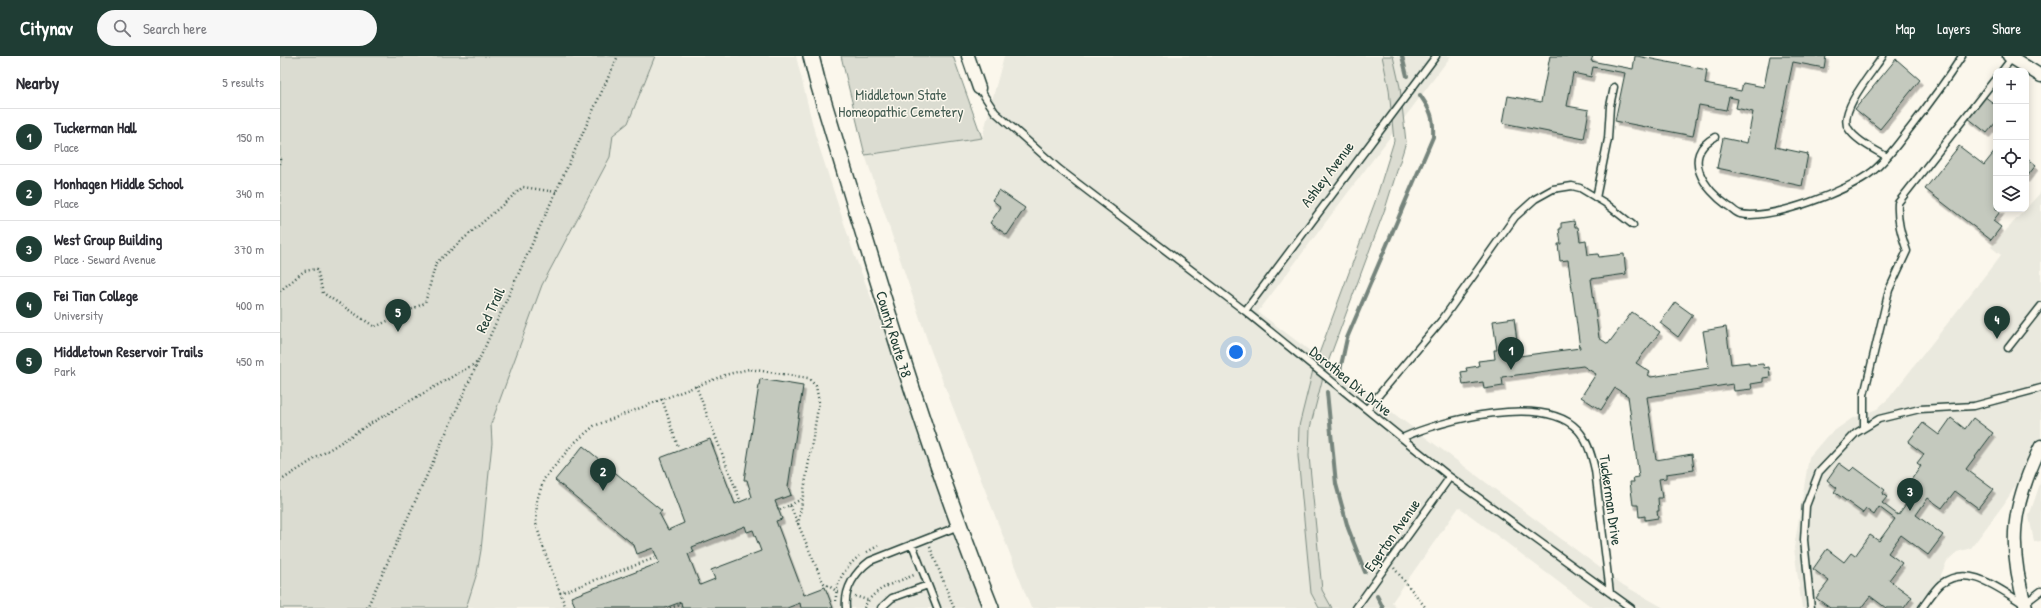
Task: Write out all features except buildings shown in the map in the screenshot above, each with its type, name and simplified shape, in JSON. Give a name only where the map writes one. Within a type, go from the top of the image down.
[{"type":"street","name":"County Route 78","points":[[811,56],[902,363],[941,475],[991,608]]},
{"type":"street","points":[[968,56],[980,88]]},
{"type":"street","points":[[2011,56],[2041,76]]},
{"type":"street","points":[[2025,606],[2015,558],[2016,520],[2023,483],[2041,446]]},
{"type":"lane","name":"Ashley Avenue","points":[[1245,311],[1436,56]]},
{"type":"lane","points":[[1883,56],[1849,106],[1846,120],[1848,128],[1865,144],[1887,157]]},
{"type":"lane","points":[[1715,137],[1701,149],[1698,155],[1700,173],[1714,196],[1739,214],[1765,214],[1814,201],[1843,188],[1873,171],[1887,157],[1944,83],[1962,56]]},
{"type":"lane","points":[[2004,68],[2011,56]]},
{"type":"lane","points":[[1864,428],[1864,395],[1889,290],[1907,251],[1900,231],[1897,216],[1898,203],[1993,82]]},
{"type":"lane","points":[[1596,198],[1608,140],[1610,106],[1614,87]]},
{"type":"lane","name":"Dorothea Dix Drive","points":[[980,88],[994,112],[1058,168],[1245,311],[1450,477],[1631,608]]},
{"type":"lane","points":[[1367,409],[1442,320],[1515,217],[1536,199],[1553,189],[1572,186],[1580,188],[1633,226]]},
{"type":"lane","points":[[2008,348],[2041,306]]},
{"type":"lane","points":[[1812,608],[1804,540],[1806,506],[1819,472],[1856,434],[1879,419],[1920,409],[1974,406],[2041,388]]},
{"type":"lane","name":"Tuckerman Drive","points":[[1402,438],[1448,421],[1505,412],[1545,413],[1562,419],[1578,430],[1590,450],[1594,470],[1610,593]]},
{"type":"lane","name":"Egerton Avenue","points":[[1356,608],[1450,477]]},
{"type":"lane","points":[[846,608],[846,594],[862,567],[875,558],[960,525]]},
{"type":"lane","points":[[912,544],[937,608]]},
{"type":"lane","points":[[1922,608],[1940,585],[1952,577],[1969,575],[1985,581],[2025,606],[2041,591]]},
{"type":"lane","points":[[881,608],[892,598],[928,585]]},
{"type":"path","name":"Red Trail","points":[[367,608],[618,56]]},
{"type":"path","points":[[280,159],[280,164]]},
{"type":"path","points":[[280,291],[304,271],[317,269],[323,293],[375,327],[425,303],[436,263],[523,187],[556,192]]},
{"type":"path","points":[[280,481],[368,425],[478,362]]},
{"type":"path","points":[[566,608],[544,550],[535,515],[536,500],[544,480],[573,444],[588,430],[601,423],[725,375],[749,369],[802,377],[813,382],[817,390],[819,402],[798,525]]},
{"type":"path","points":[[696,386],[740,500]]},
{"type":"path","points":[[662,399],[678,447]]},
{"type":"path","points":[[780,510],[803,499]]},
{"type":"path","points":[[790,505],[821,578],[836,591],[868,600]]},
{"type":"path","points":[[930,544],[954,608]]},
{"type":"path","points":[[560,593],[655,558]]},
{"type":"path","points":[[1390,562],[1426,608]]},
{"type":"path","points":[[864,608],[868,600],[883,588],[914,575]]},
{"type":"path","points":[[670,608],[680,605]]},
{"type":"shaded area","points":[[637,56],[796,56],[815,134],[854,254],[992,608],[394,608]]},
{"type":"shaded area","points":[[1004,56],[1451,56],[1258,312],[1623,585],[1664,608],[1593,608],[1459,507],[1392,602],[1396,608],[1031,608],[931,351],[865,155],[982,138]]},
{"type":"shaded area","points":[[2041,192],[2041,446],[2004,504],[1971,548],[1957,552],[1947,561],[1941,575],[1941,588],[1926,608],[1802,608],[1794,548],[1809,457],[1827,436],[1851,419],[1877,409],[1889,398],[2001,255],[1991,247],[2023,212],[2029,212],[2029,205]]},
{"type":"shaded area","points":[[2041,481],[2041,541],[2034,542],[2029,516]]},
{"type":"green space","points":[[280,56],[655,56],[628,123],[613,135],[610,157],[542,285],[491,424],[492,443],[481,550],[477,573],[466,608],[280,608]]},
{"type":"green space","name":"Middletown State Homeopathic Cemetery","points":[[841,56],[953,56],[982,138],[865,155]]},
{"type":"green space","points":[[1382,56],[1393,56],[1400,87],[1406,142],[1386,206],[1324,373],[1310,428],[1309,456],[1322,590],[1332,608],[1319,608],[1311,593],[1298,456],[1299,426],[1313,370],[1375,202],[1394,141],[1389,89]]},
{"type":"waterway","points":[[1402,56],[1407,76]]},
{"type":"waterway","points":[[1339,375],[1347,338],[1433,137],[1431,114],[1420,95]]},
{"type":"waterway","points":[[1327,392],[1336,484],[1348,528],[1365,572]]},
{"type":"waterway","points":[[1377,596],[1383,608]]},
{"type":"place","name":"Middletown Reservoir Trails","points":[[398,332]]},
{"type":"place","name":"Fei Tian College","points":[[1997,339]]},
{"type":"place","name":"Tuckerman Hall","points":[[1511,370]]},
{"type":"place","name":"Monhagen Middle School","points":[[603,491]]},
{"type":"place","name":"West Group Building","points":[[1910,511]]}]
